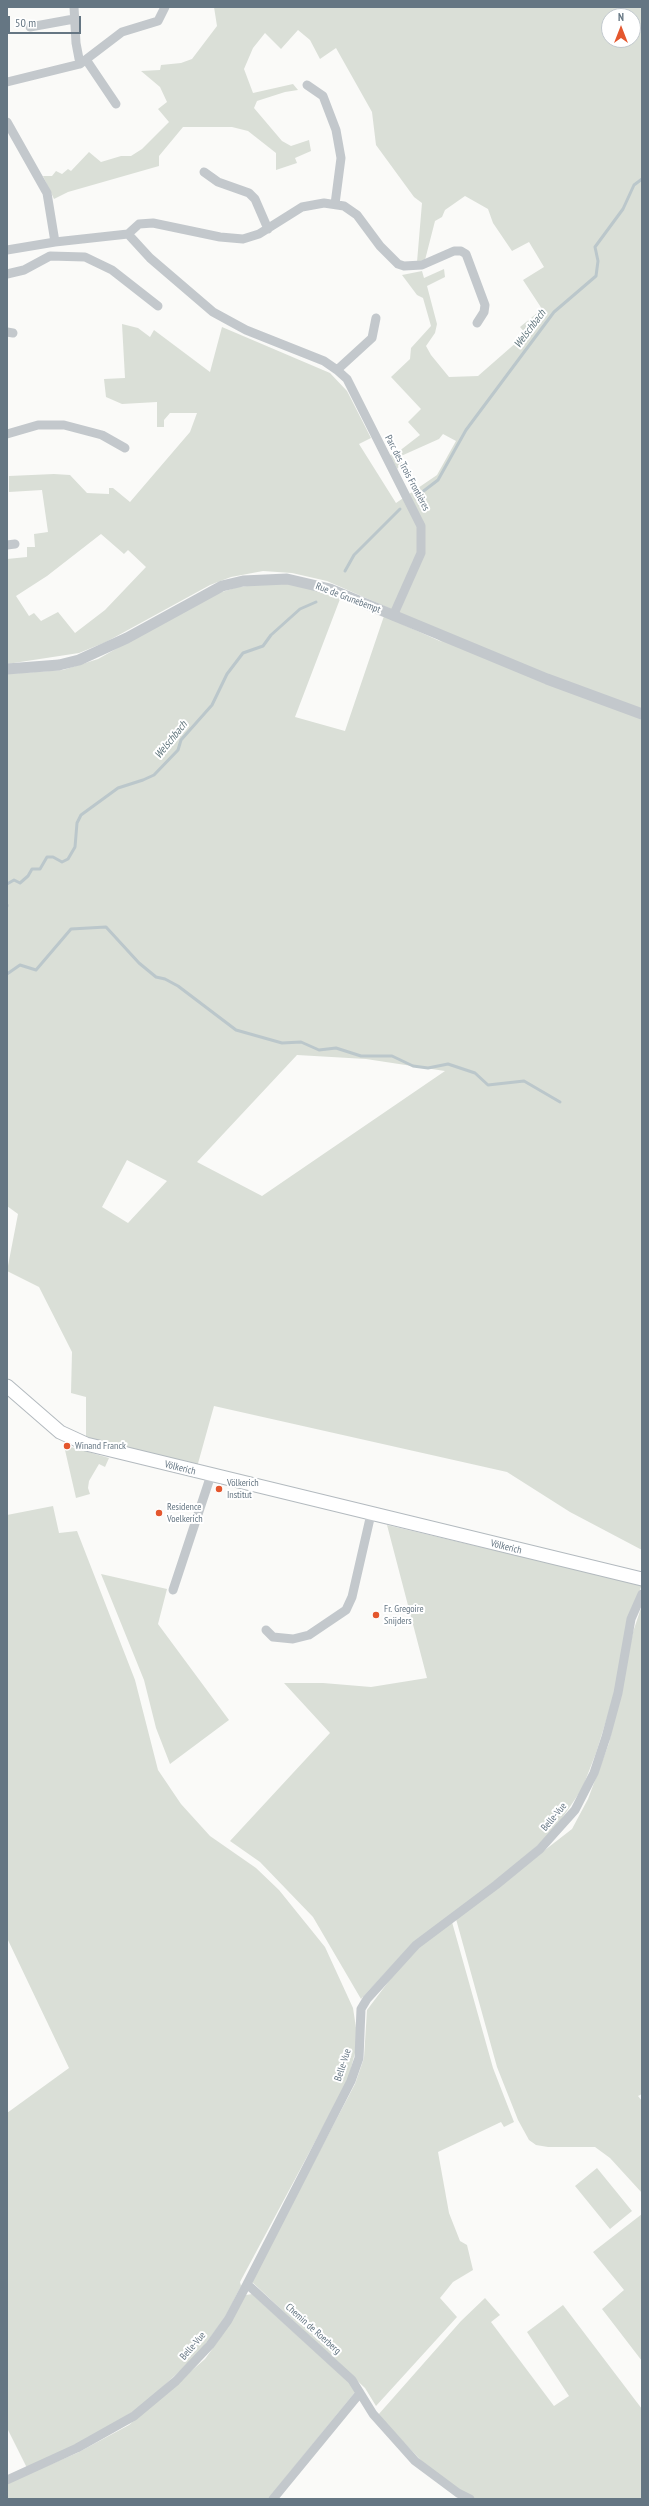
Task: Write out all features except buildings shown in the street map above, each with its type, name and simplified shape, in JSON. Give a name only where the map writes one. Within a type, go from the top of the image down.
[{"type":"main road","name":"Völkerich","points":[[7,1386],[26,1401],[47,1423],[72,1438],[132,1456],[642,1579]]},
{"type":"street","points":[[74,7],[74,19],[84,63],[101,79],[116,104]]},
{"type":"street","points":[[7,82],[84,63],[122,32],[158,21],[165,7]]},
{"type":"street","points":[[30,27],[74,19]]},
{"type":"street","points":[[307,85],[315,89],[327,102],[337,134],[341,158],[335,204]]},
{"type":"street","points":[[7,122],[47,193],[55,242]]},
{"type":"street","points":[[204,172],[218,182],[249,193],[255,199],[268,229]]},
{"type":"street","points":[[7,250],[55,242],[128,234],[139,224],[147,223],[233,239],[252,237],[268,229],[302,207],[324,203],[335,204],[344,206],[357,215],[380,246],[398,264],[422,265],[454,251],[461,251],[466,254],[485,304],[484,312],[477,323]]},
{"type":"street","name":"Parc des Trois Frontières","points":[[128,234],[150,258],[213,312],[246,330],[324,361],[347,379],[421,526],[421,553],[393,616]]},
{"type":"street","points":[[7,274],[24,270],[50,256],[85,257],[112,270],[158,306]]},
{"type":"street","points":[[337,370],[372,338],[376,318]]},
{"type":"street","points":[[7,434],[38,425],[64,425],[102,435],[125,448]]},
{"type":"street","name":"Rue de Grunebempt","points":[[7,669],[59,665],[80,660],[127,638],[222,586],[243,581],[287,579],[308,582],[546,679],[642,714]]},
{"type":"street","points":[[173,1590],[211,1475]]},
{"type":"street","points":[[266,1630],[273,1637],[293,1639],[309,1635],[346,1610],[352,1597],[371,1514]]},
{"type":"street","name":"Belle-Vue","points":[[7,2480],[76,2448],[134,2416],[176,2381],[210,2345],[228,2320],[351,2081],[359,2058],[361,2008],[367,1999],[416,1945],[496,1886],[540,1849],[575,1810],[594,1773],[606,1737],[618,1693],[631,1619],[642,1594]]},
{"type":"street","name":"Chemin de Roerberg","points":[[247,2284],[340,2368],[360,2393],[374,2414],[414,2461],[458,2493],[470,2499]]},
{"type":"street","points":[[273,2499],[360,2393]]},
{"type":"shaded area","points":[[214,7],[642,7],[642,1550],[570,1512],[507,1472],[214,1406],[197,1467],[86,1439],[86,1397],[71,1393],[72,1352],[39,1287],[7,1271],[18,1214],[7,1206],[7,674],[63,670],[98,659],[212,595],[238,587],[284,582],[310,588],[340,599],[295,717],[345,731],[384,616],[442,642],[389,608],[327,581],[292,573],[263,571],[231,577],[210,585],[106,642],[79,653],[7,664],[7,559],[27,557],[27,547],[35,547],[34,534],[48,532],[42,490],[9,492],[9,476],[54,474],[70,475],[87,493],[109,494],[109,488],[113,488],[130,502],[190,432],[197,413],[170,413],[164,420],[164,427],[157,427],[157,402],[122,404],[106,397],[104,379],[125,378],[122,324],[138,328],[150,337],[154,330],[210,372],[222,327],[330,373],[347,391],[371,438],[359,444],[396,503],[437,475],[456,441],[443,434],[439,439],[401,456],[402,463],[397,469],[390,455],[398,452],[420,435],[408,422],[421,409],[391,377],[410,359],[411,348],[431,326],[423,298],[417,295],[402,275],[422,271],[424,278],[444,269],[445,277],[427,286],[437,324],[435,333],[426,346],[431,355],[449,377],[478,376],[526,334],[520,327],[542,309],[523,280],[544,267],[529,242],[512,251],[493,223],[488,209],[465,196],[445,210],[442,217],[435,221],[425,260],[417,262],[422,203],[414,197],[376,145],[372,112],[336,48],[320,59],[310,40],[298,30],[281,49],[265,33],[253,48],[244,69],[253,93],[293,84],[298,90],[285,92],[257,101],[254,108],[282,141],[291,146],[309,140],[311,151],[295,158],[297,163],[276,170],[276,153],[248,131],[232,127],[183,127],[159,156],[159,166],[68,192],[54,199],[43,176],[52,176],[56,171],[62,174],[68,169],[71,171],[89,152],[101,162],[121,156],[131,156],[142,149],[169,122],[158,109],[167,102],[160,87],[141,71],[160,70],[161,65],[181,63],[192,59],[217,26]],"holes":[[[101,534],[124,554],[128,550],[146,567],[105,610],[75,633],[58,612],[41,621],[34,613],[29,616],[16,596],[47,576]],[[297,1055],[366,1059],[445,1071],[262,1196],[197,1162]],[[127,1160],[167,1181],[128,1223],[102,1207]]]},
{"type":"shaded area","points":[[71,1447],[109,1458],[105,1467],[99,1464],[89,1481],[88,1488],[90,1494],[76,1498],[65,1450]]},
{"type":"shaded area","points":[[53,1506],[59,1533],[77,1531],[135,1680],[158,1770],[181,1804],[210,1836],[256,1868],[279,1890],[325,1947],[353,2008],[358,2041],[348,2080],[240,2282],[241,2286],[224,2319],[197,2355],[141,2407],[82,2442],[27,2468],[7,2428],[7,2113],[69,2068],[7,1938],[7,1515]]},
{"type":"shaded area","points":[[387,1525],[642,1585],[631,1610],[616,1689],[596,1753],[582,1789],[552,1833],[499,1879],[413,1943],[361,1999],[313,1917],[260,1862],[230,1841],[330,1733],[284,1683],[323,1683],[371,1687],[427,1678]]},
{"type":"shaded area","points":[[101,1574],[167,1589],[158,1624],[229,1720],[170,1764],[156,1728],[144,1680]]},
{"type":"shaded area","points":[[642,1605],[642,2094],[638,2096],[642,2101],[642,2193],[610,2158],[595,2147],[548,2147],[536,2145],[529,2140],[518,2120],[497,2067],[456,1919],[572,1829],[588,1799],[609,1743],[633,1632]]},
{"type":"shaded area","points":[[452,1922],[493,2068],[514,2122],[504,2127],[501,2122],[438,2152],[449,2213],[460,2241],[467,2245],[473,2270],[453,2282],[440,2298],[457,2317],[376,2406],[365,2388],[251,2281],[355,2084],[364,2058],[367,2010],[398,1969],[424,1942]]},
{"type":"shaded area","points":[[597,2168],[632,2211],[610,2229],[575,2186]]},
{"type":"shaded area","points":[[642,2214],[642,2361],[602,2309],[624,2290],[593,2252]]},
{"type":"shaded area","points":[[252,2294],[349,2382],[356,2391],[268,2499],[7,2499],[7,2483],[77,2453],[129,2425],[205,2359],[218,2341],[242,2300],[246,2295]]},
{"type":"shaded area","points":[[485,2298],[500,2315],[491,2322],[554,2406],[569,2396],[527,2332],[563,2305],[642,2409],[642,2499],[473,2498],[430,2470],[378,2415],[461,2321]]},
{"type":"waterway","name":"Welschbach","points":[[421,493],[438,480],[466,430],[554,312],[596,276],[598,261],[595,247],[623,209],[634,185],[642,179]]},
{"type":"waterway","name":"Welschbach","points":[[345,571],[354,555],[400,509]]},
{"type":"waterway","name":"Welschbach","points":[[7,884],[14,880],[20,883],[28,876],[32,869],[40,869],[47,857],[53,857],[62,862],[68,859],[75,847],[77,823],[81,815],[118,788],[154,775],[178,750],[181,740],[212,705],[227,674],[243,653],[263,646],[271,635],[300,609],[316,602]]},
{"type":"waterway","points":[[7,974],[20,965],[36,970],[71,929],[106,927],[139,963],[156,977],[165,979],[178,986],[236,1030],[282,1043],[301,1042],[319,1050],[336,1048],[361,1056],[392,1056],[413,1066],[428,1068],[448,1064],[475,1073],[488,1085],[524,1081],[560,1102]]},
{"type":"place","name":"Winand Franck","points":[[67,1446]]},
{"type":"place","name":"Völkerich Institut","points":[[219,1489]]},
{"type":"place","name":"Residence Voelkerich","points":[[159,1513]]},
{"type":"place","name":"Fr. Gregoire Snijders","points":[[376,1615]]}]
